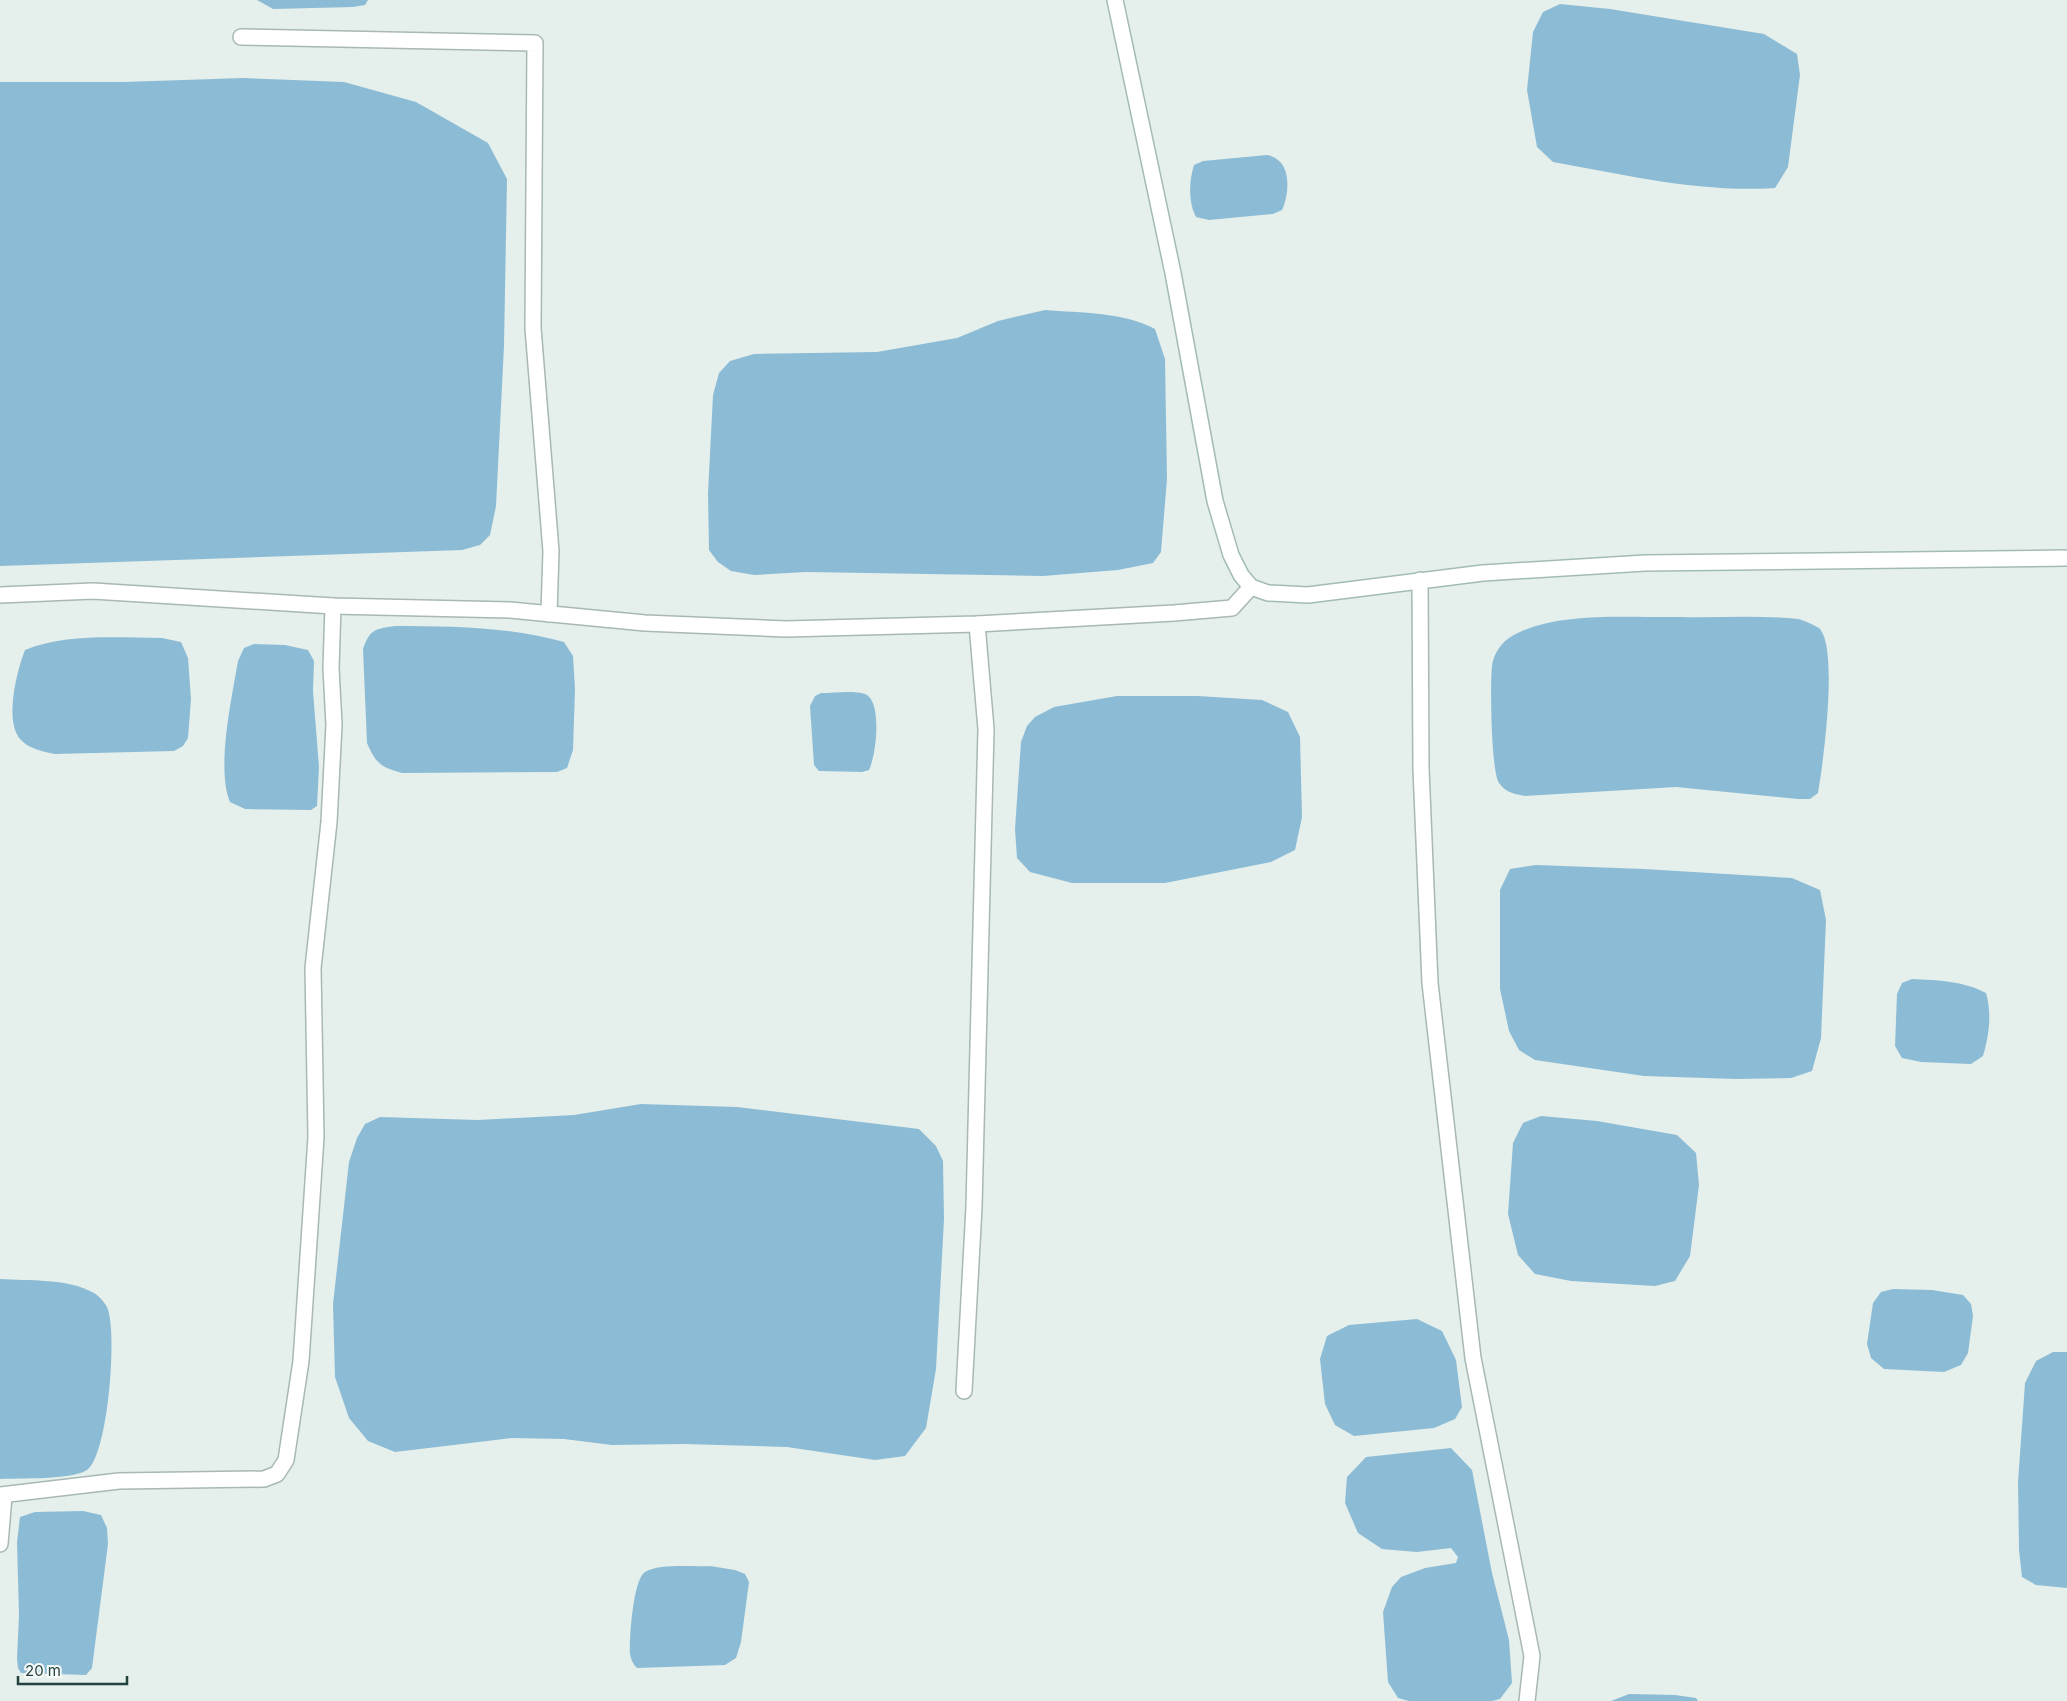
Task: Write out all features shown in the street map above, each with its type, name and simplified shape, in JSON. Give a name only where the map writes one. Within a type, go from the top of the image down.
[{"type":"street","points":[[1115,0],[1173,274],[1217,508],[1231,555],[1241,575],[1251,587],[1268,593],[1308,595],[1420,580],[1502,572],[1645,563],[2067,558]]},
{"type":"street","points":[[242,36],[535,43],[533,328],[551,551],[549,614]]},
{"type":"street","points":[[1420,580],[1421,769],[1430,984],[1473,1358],[1532,1656],[1527,1701]]},
{"type":"street","points":[[0,596],[93,591],[333,606],[510,610],[645,623],[786,629],[977,624],[1232,608],[1251,587]]},
{"type":"street","points":[[0,1544],[2,1495],[119,1480],[264,1479],[277,1474],[286,1460],[301,1360],[316,1137],[313,968],[329,822],[334,725],[331,668],[333,606]]},
{"type":"street","points":[[964,1391],[974,1207],[986,729],[977,624]]},
{"type":"water","points":[[257,0],[368,0],[365,5],[353,7],[273,9]]},
{"type":"water","points":[[1560,4],[1610,9],[1764,34],[1797,54],[1800,75],[1788,167],[1775,188],[1719,188],[1664,182],[1553,162],[1537,147],[1527,90],[1533,32],[1543,12]]},
{"type":"water","points":[[243,78],[344,82],[416,102],[488,143],[507,179],[504,346],[496,506],[490,535],[480,545],[462,550],[0,566],[0,82],[123,82]]},
{"type":"water","points":[[1267,155],[1275,158],[1285,169],[1287,194],[1282,210],[1273,214],[1209,220],[1196,217],[1193,211],[1190,191],[1194,165],[1203,161]]},
{"type":"water","points":[[1045,310],[1116,316],[1143,323],[1155,329],[1165,359],[1167,479],[1161,552],[1153,563],[1118,570],[1043,576],[806,572],[754,575],[731,571],[718,562],[709,550],[708,493],[713,395],[719,373],[730,361],[754,354],[877,352],[957,338],[998,321]]},
{"type":"water","points":[[1592,617],[1754,617],[1800,620],[1819,628],[1825,639],[1829,681],[1826,733],[1818,793],[1810,799],[1676,787],[1525,796],[1505,789],[1499,783],[1494,762],[1491,676],[1494,658],[1500,647],[1509,638],[1527,629],[1547,623]]},
{"type":"water","points":[[395,626],[502,630],[564,642],[573,656],[575,689],[573,750],[567,768],[557,772],[402,773],[380,764],[373,756],[367,743],[363,649],[368,637],[374,631]]},
{"type":"water","points":[[110,637],[162,638],[181,642],[188,658],[191,699],[188,738],[183,746],[174,751],[55,754],[29,746],[16,733],[12,710],[13,697],[18,670],[25,650],[58,641],[75,639]]},
{"type":"water","points":[[254,644],[285,645],[308,650],[314,661],[313,691],[319,767],[317,806],[311,810],[245,809],[230,802],[224,771],[229,713],[238,661],[244,648]]},
{"type":"water","points":[[855,692],[865,694],[871,699],[876,717],[876,742],[869,770],[862,772],[819,771],[814,765],[810,706],[815,696],[821,693]]},
{"type":"water","points":[[1117,696],[1198,696],[1262,700],[1288,712],[1300,737],[1302,817],[1295,850],[1271,862],[1165,883],[1072,883],[1030,872],[1017,858],[1015,829],[1021,742],[1027,726],[1035,717],[1054,707]]},
{"type":"water","points":[[1536,865],[1792,878],[1820,890],[1826,920],[1821,1038],[1812,1071],[1791,1078],[1736,1079],[1644,1076],[1535,1060],[1519,1050],[1509,1031],[1500,989],[1500,890],[1510,869]]},
{"type":"water","points":[[1912,979],[1960,984],[1986,993],[1989,1008],[1989,1024],[1983,1056],[1971,1064],[1921,1062],[1902,1058],[1895,1046],[1897,994],[1902,983]]},
{"type":"water","points":[[641,1104],[737,1107],[919,1129],[936,1146],[943,1161],[944,1219],[936,1369],[926,1428],[905,1456],[875,1460],[787,1447],[683,1444],[612,1445],[564,1439],[512,1438],[395,1452],[368,1441],[349,1418],[335,1377],[333,1304],[349,1162],[357,1138],[365,1124],[380,1117],[478,1120],[574,1115]]},
{"type":"water","points":[[1541,1116],[1597,1121],[1677,1135],[1696,1153],[1699,1185],[1690,1256],[1675,1281],[1655,1286],[1571,1281],[1535,1274],[1518,1255],[1508,1214],[1513,1143],[1523,1123]]},
{"type":"water","points":[[0,1279],[48,1281],[84,1288],[96,1294],[107,1307],[111,1341],[109,1392],[101,1442],[94,1460],[87,1470],[58,1477],[0,1479]]},
{"type":"water","points":[[1893,1289],[1932,1290],[1963,1295],[1971,1304],[1973,1316],[1968,1353],[1961,1365],[1944,1372],[1884,1369],[1871,1358],[1867,1344],[1873,1303],[1881,1292]]},
{"type":"water","points":[[1417,1319],[1442,1331],[1456,1360],[1462,1407],[1455,1419],[1434,1428],[1354,1436],[1335,1425],[1325,1404],[1320,1359],[1327,1336],[1349,1325]]},
{"type":"water","points":[[2053,1352],[2067,1352],[2067,1588],[2036,1585],[2022,1577],[2019,1550],[2018,1482],[2025,1383],[2036,1361]]},
{"type":"water","points":[[1451,1448],[1472,1470],[1492,1573],[1509,1640],[1512,1683],[1500,1699],[1492,1701],[1409,1701],[1398,1698],[1388,1682],[1383,1612],[1392,1587],[1401,1577],[1425,1568],[1456,1563],[1458,1557],[1451,1548],[1417,1552],[1382,1549],[1358,1533],[1345,1503],[1347,1477],[1366,1457]]},
{"type":"water","points":[[83,1511],[101,1515],[107,1528],[108,1544],[92,1668],[86,1675],[21,1673],[18,1668],[17,1659],[19,1615],[17,1542],[20,1517],[35,1512]]},
{"type":"water","points":[[710,1566],[735,1570],[745,1574],[749,1582],[741,1642],[736,1658],[725,1665],[637,1668],[630,1656],[630,1636],[637,1586],[641,1577],[645,1572],[659,1567]]},
{"type":"water","points":[[1629,1694],[1675,1695],[1696,1698],[1698,1701],[1611,1701]]}]
